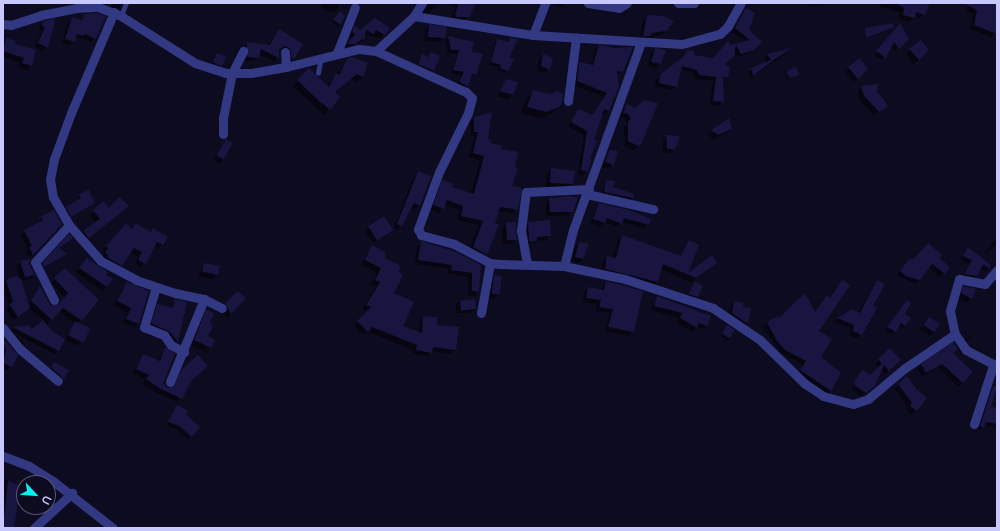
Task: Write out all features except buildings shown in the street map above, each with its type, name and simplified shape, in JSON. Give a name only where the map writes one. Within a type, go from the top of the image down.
[{"type":"street","points":[[376,51],[414,16],[422,3]]},
{"type":"street","points":[[534,35],[545,3]]},
{"type":"street","points":[[588,3],[619,8],[627,3]]},
{"type":"street","points":[[678,3],[694,3]]},
{"type":"street","points":[[414,16],[534,35],[682,44],[712,38],[728,26],[741,3]]},
{"type":"street","points":[[3,24],[11,25],[41,14],[78,5],[98,7],[118,14],[195,63],[232,73],[286,67],[337,53],[359,49],[376,51],[471,95],[468,113],[437,179],[418,229],[421,235],[454,244],[490,263],[564,266],[625,279],[713,308],[760,340],[804,383],[823,396],[853,404],[868,399],[906,368],[955,334]]},
{"type":"street","points":[[337,53],[355,7]]},
{"type":"street","points":[[118,14],[71,113],[54,159],[50,179],[53,197],[69,225],[101,261],[119,272],[156,287],[204,299],[222,308]]},
{"type":"street","points":[[568,101],[576,38]]},
{"type":"street","points":[[564,266],[588,192],[641,42]]},
{"type":"street","points":[[223,134],[223,118],[232,73],[243,51]]},
{"type":"street","points":[[285,52],[286,67]]},
{"type":"street","points":[[527,264],[521,231],[526,192],[588,192],[653,209]]},
{"type":"street","points":[[54,300],[35,262],[69,225]]},
{"type":"street","points":[[481,313],[490,263]]},
{"type":"street","points":[[974,424],[995,366],[966,350],[955,334],[950,311],[957,282],[964,279],[985,284],[997,270]]},
{"type":"street","points":[[156,287],[144,327],[164,334],[171,344],[184,352]]},
{"type":"street","points":[[170,382],[184,352],[204,299]]},
{"type":"street","points":[[3,328],[21,350],[58,381]]},
{"type":"street","points":[[3,456],[28,466],[72,494],[114,528]]},
{"type":"street","points":[[34,528],[72,494]]},
{"type":"lane","points":[[118,14],[126,3]]},
{"type":"lane","points":[[318,73],[321,58]]}]
